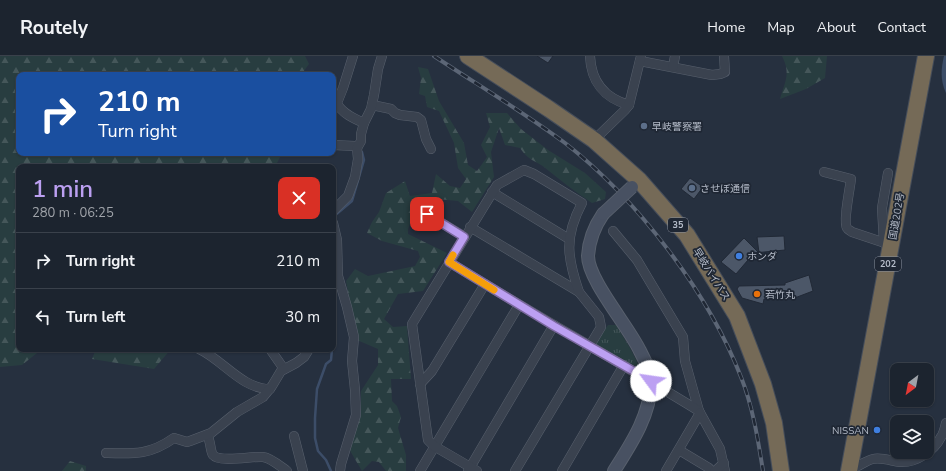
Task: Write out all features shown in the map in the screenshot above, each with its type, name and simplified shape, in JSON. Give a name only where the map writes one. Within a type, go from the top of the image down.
[{"type":"highway","name":"早岐バイパス","points":[[468,56],[594,140],[687,235],[737,316],[763,384],[774,423],[782,471]]},
{"type":"highway","name":"国道202号","points":[[850,470],[887,244],[926,56]]},
{"type":"street","points":[[352,56],[337,103],[338,108],[360,122]]},
{"type":"street","points":[[336,208],[348,196],[352,187],[357,167],[361,134],[360,122],[372,105],[381,56]]},
{"type":"street","points":[[590,56],[593,75],[598,84],[612,97],[629,105]]},
{"type":"street","points":[[673,67],[675,56]]},
{"type":"street","points":[[594,140],[629,105],[640,59],[712,75],[725,72],[724,56]]},
{"type":"street","points":[[372,105],[391,109],[400,115],[417,117],[421,120],[426,139],[431,149]]},
{"type":"street","points":[[336,145],[355,146],[359,144]]},
{"type":"street","points":[[515,471],[601,327],[599,317],[580,292],[570,265],[569,239],[574,218],[582,203],[524,170],[497,185],[412,324],[428,440],[434,446],[472,470],[554,326]]},
{"type":"street","points":[[824,172],[851,178],[845,218],[847,228],[852,232],[887,244],[882,208],[888,172]]},
{"type":"street","points":[[614,471],[641,426],[649,397],[651,381],[647,364],[636,341],[593,276],[588,258],[595,226],[603,214],[635,183]]},
{"type":"street","points":[[492,192],[569,239]]},
{"type":"street","points":[[427,214],[464,237]]},
{"type":"street","points":[[470,227],[580,292]]},
{"type":"street","points":[[613,231],[637,260],[683,337],[685,361],[699,412],[720,449],[724,467],[712,469],[679,450]]},
{"type":"street","points":[[336,236],[336,277],[347,306],[354,337],[352,361],[356,415],[340,471]]},
{"type":"street","points":[[449,262],[554,326],[651,381],[699,412]]},
{"type":"street","points":[[420,384],[432,370],[485,284]]},
{"type":"street","points":[[420,471],[519,305]]},
{"type":"street","points":[[205,352],[217,359],[236,376],[259,388],[270,389]]},
{"type":"street","points":[[272,352],[284,369]]},
{"type":"street","points":[[106,453],[131,454],[150,451],[159,448],[174,438],[187,442],[207,435],[238,412],[259,400],[270,389],[281,370],[289,368],[304,357],[307,352]]},
{"type":"street","points":[[562,471],[624,365]]},
{"type":"street","points":[[666,471],[699,412]]},
{"type":"street","points":[[850,470],[873,459],[908,462],[918,458],[937,444],[942,436],[946,423]]},
{"type":"street","points":[[207,435],[211,443],[212,454],[215,457],[234,459],[263,457],[269,459],[287,471]]},
{"type":"street","points":[[294,436],[303,471]]},
{"type":"green space","points":[[0,56],[305,56],[309,64],[303,72],[16,72],[16,156],[280,156],[276,164],[16,164],[16,352],[38,352],[22,365],[0,367]]},
{"type":"green space","points":[[782,56],[827,56],[825,78],[806,89],[780,99],[787,73]]},
{"type":"green space","points":[[418,67],[428,69],[439,101],[464,143],[468,165],[477,171],[487,157],[481,145],[490,127],[486,113],[507,113],[521,129],[548,150],[585,173],[606,192],[605,199],[592,203],[544,167],[529,158],[520,148],[505,145],[499,128],[491,152],[494,177],[472,212],[458,201],[437,199],[414,218],[408,234],[447,253],[423,291],[398,294],[384,319],[393,327],[407,326],[411,379],[391,379],[392,401],[397,406],[401,417],[398,428],[406,455],[406,471],[386,471],[379,462],[372,461],[362,471],[349,449],[361,410],[361,391],[378,365],[378,349],[357,340],[346,281],[355,269],[368,276],[415,266],[420,257],[418,251],[382,241],[367,233],[379,212],[386,193],[405,181],[410,196],[432,193],[436,174],[450,186],[460,188],[466,179],[458,168],[454,143],[439,111],[427,107],[425,96],[419,94],[421,78]]},
{"type":"green space","points":[[608,325],[616,325],[639,366],[634,369],[598,347],[596,342]]},
{"type":"green space","points":[[95,352],[168,352],[154,369],[92,359]]},
{"type":"green space","points":[[70,461],[86,466],[86,471],[62,471]]},
{"type":"water","points":[[944,56],[946,56],[946,93],[942,74]]},
{"type":"building","points":[[537,56],[553,56],[548,63]]},
{"type":"building","name":"させぼ通信","points":[[690,178],[703,187],[694,199],[681,189]]},
{"type":"building","points":[[784,236],[785,250],[759,253],[757,237]]},
{"type":"building","name":"ホンダ","points":[[744,238],[759,253],[754,253],[736,274],[721,262]]},
{"type":"building","points":[[809,275],[813,291],[792,299],[764,299],[763,304],[742,298],[737,289],[739,286],[785,285],[785,283]]},
{"type":"waterway","points":[[336,214],[352,201],[364,160],[362,152]]},
{"type":"waterway","points":[[331,471],[326,460],[318,451],[315,438],[315,418],[317,389],[326,364],[331,360],[332,352]]},
{"type":"railway","points":[[434,56],[517,109],[565,143],[618,191],[644,219],[668,249],[710,312],[741,377],[752,412],[763,471]]},
{"type":"slow traffic","points":[[453,255],[449,262],[494,290]]},
{"type":"place","name":"早岐警察署","points":[[644,126]]},
{"type":"place","name":"させぼ通信","points":[[692,188]]},
{"type":"place","name":"ホンダ","points":[[739,256]]},
{"type":"place","name":"若竹丸","points":[[757,294]]},
{"type":"place","name":"NISSAN","points":[[877,430]]},
{"type":"route","points":[[427,214],[464,237],[449,262],[554,326],[651,381]]}]
